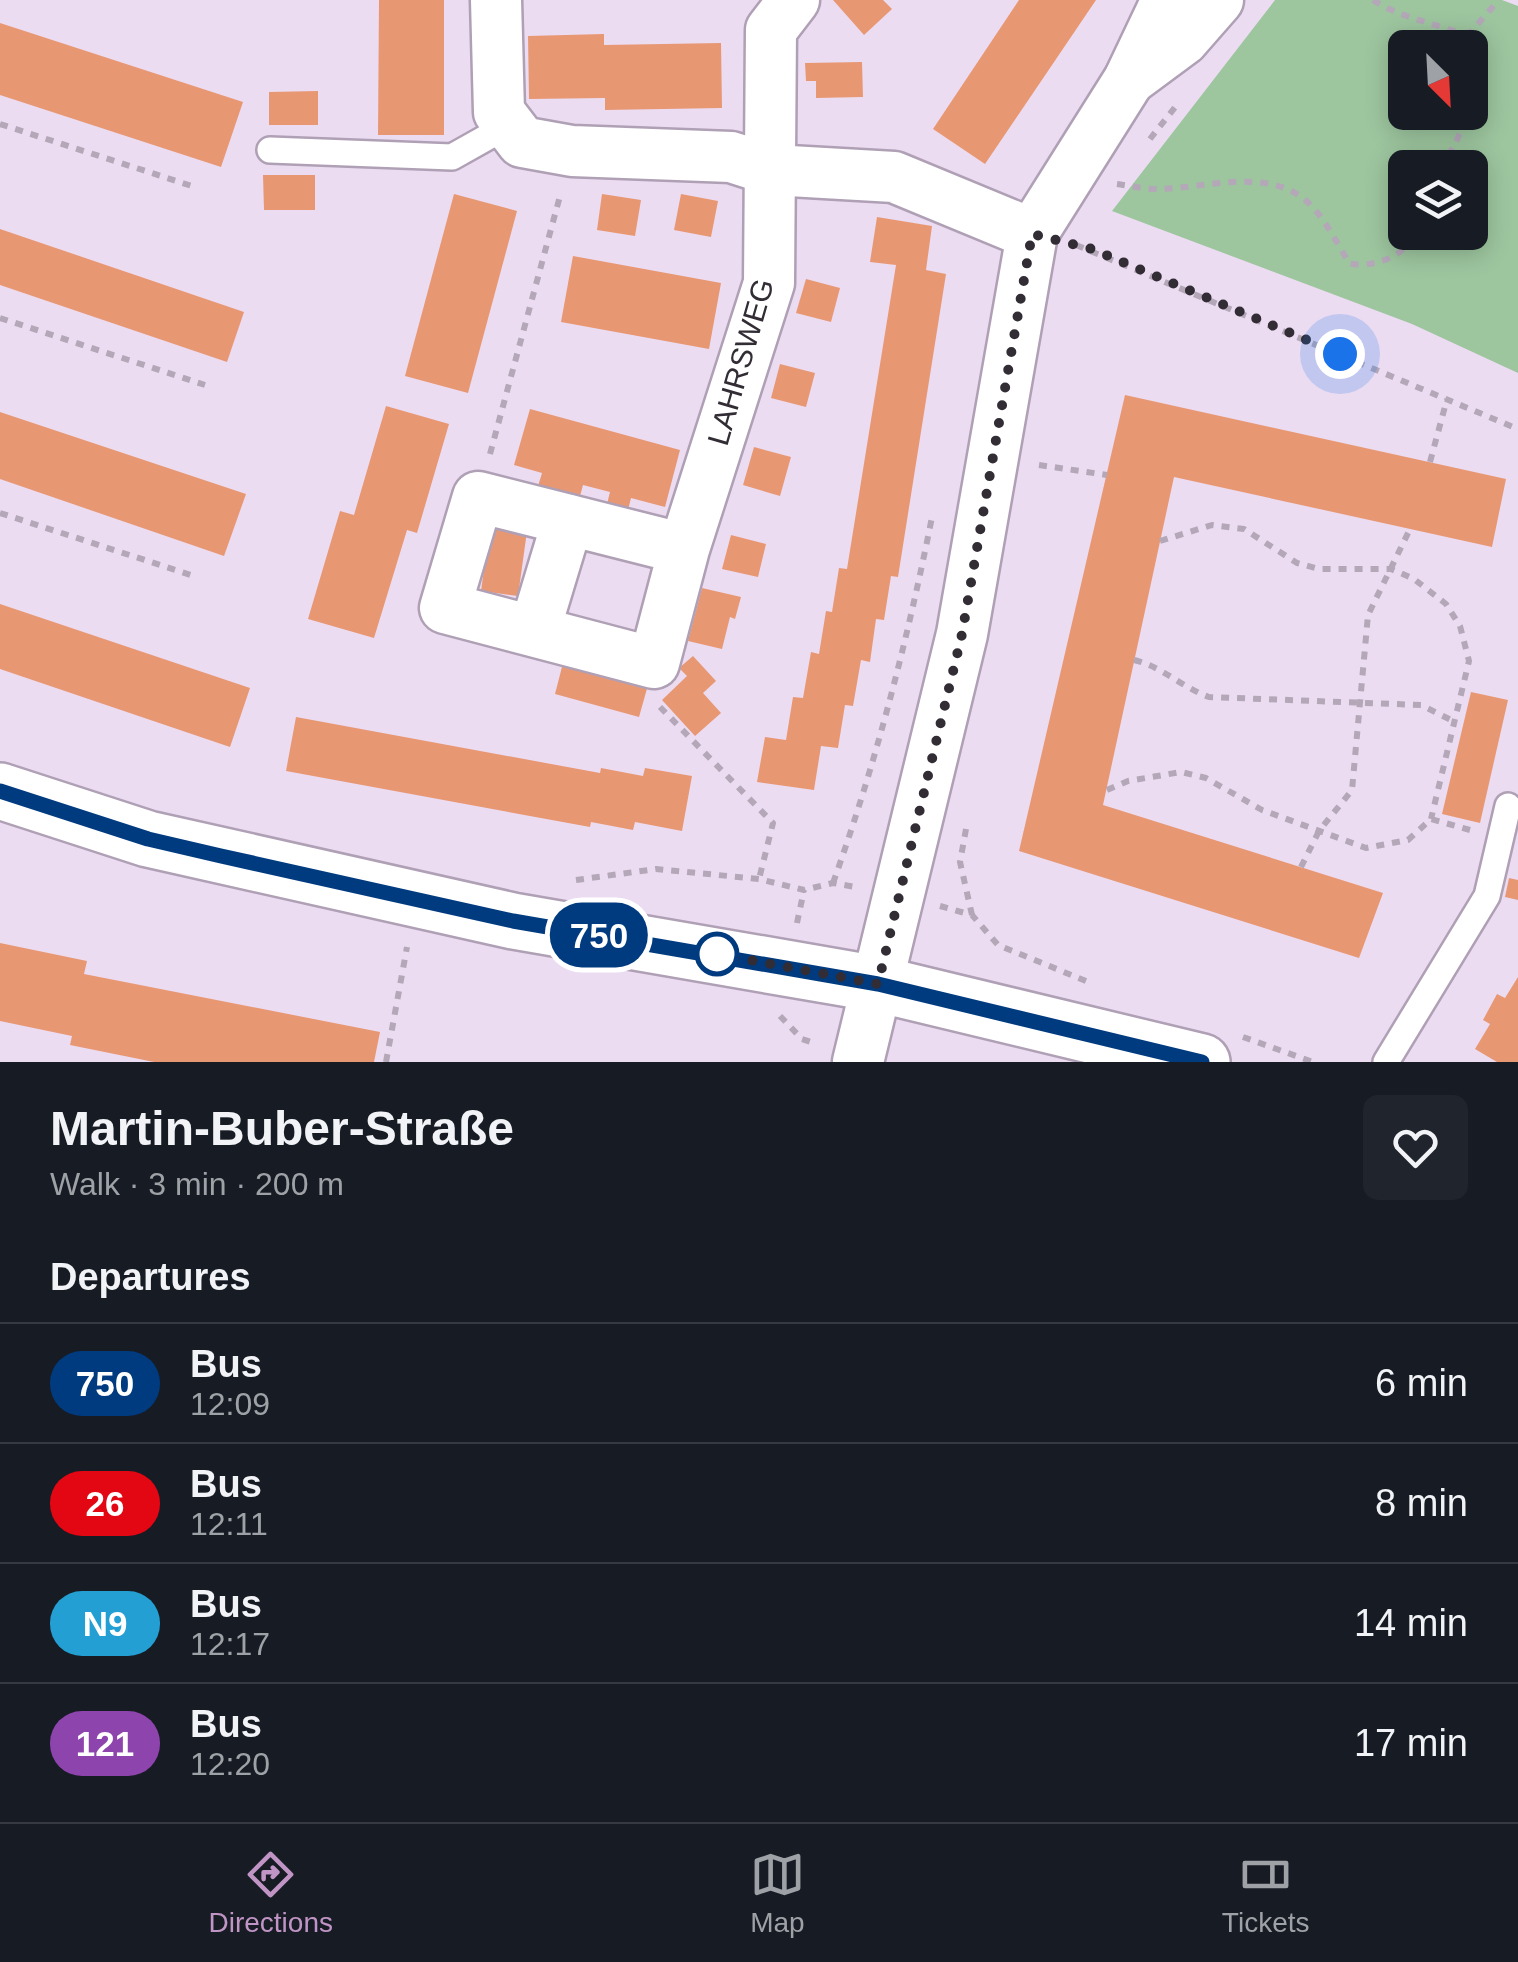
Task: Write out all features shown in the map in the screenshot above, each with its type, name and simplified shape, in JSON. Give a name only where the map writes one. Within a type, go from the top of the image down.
[{"type":"street","points":[[496,0],[499,112],[522,142],[572,151],[730,157],[772,170],[894,177],[1055,240]]},
{"type":"street","name":"LAHRSWEG","points":[[654,663],[684,549],[768,283],[771,30],[794,0]]},
{"type":"street","points":[[858,1062],[1055,240],[1167,0]]},
{"type":"street","points":[[1129,80],[1183,40],[1218,0]]},
{"type":"street","points":[[654,663],[445,608],[478,498],[684,549]]},
{"type":"street","points":[[535,629],[568,520]]},
{"type":"street","points":[[0,791],[148,839],[513,921],[1221,1049]]},
{"type":"lane","points":[[270,150],[452,156],[509,124]]},
{"type":"lane","points":[[1386,1062],[1486,896],[1508,806]]},
{"type":"path","points":[[1373,0],[1391,12],[1422,18],[1452,30]]},
{"type":"path","points":[[1472,30],[1499,0]]},
{"type":"path","points":[[1140,153],[1187,91]]},
{"type":"path","points":[[0,124],[194,187]]},
{"type":"path","points":[[478,498],[572,151]]},
{"type":"path","points":[[1106,199],[1128,168]]},
{"type":"path","points":[[1116,184],[1158,189],[1236,182],[1268,185],[1297,194],[1315,209],[1350,264],[1374,267],[1402,250]]},
{"type":"path","points":[[1055,240],[1088,230]]},
{"type":"path","points":[[1055,240],[1074,264]]},
{"type":"path","points":[[1055,240],[1518,430]]},
{"type":"path","points":[[0,318],[205,385]]},
{"type":"path","points":[[1430,462],[1447,399]]},
{"type":"path","points":[[1032,464],[1106,475]]},
{"type":"path","points":[[0,513],[194,576]]},
{"type":"path","points":[[1106,790],[1128,780],[1181,772],[1206,778],[1262,810],[1366,848],[1386,848],[1408,840],[1431,820],[1469,661],[1460,626],[1446,604],[1414,579],[1391,569],[1319,569],[1297,563],[1244,530],[1212,525],[1160,541]]},
{"type":"path","points":[[1301,867],[1319,831],[1352,790],[1368,615],[1410,529]]},
{"type":"path","points":[[1134,660],[1157,665],[1184,688],[1209,697],[1421,706],[1453,721]]},
{"type":"path","points":[[654,663],[656,703],[773,823],[759,879]]},
{"type":"path","points":[[1431,820],[1500,838]]},
{"type":"path","points":[[967,824],[960,862],[972,916],[998,945],[1093,984]]},
{"type":"path","points":[[557,882],[656,869],[759,879],[804,890],[834,883],[898,894],[972,916]]},
{"type":"path","points":[[386,1062],[407,947]]},
{"type":"path","points":[[1221,1049],[1313,1062]]},
{"type":"green space","points":[[1275,0],[1502,0],[1518,6],[1518,373],[1412,324],[1112,211]]},
{"type":"building","points":[[379,0],[444,0],[444,135],[378,135]]},
{"type":"building","points":[[833,0],[883,0],[892,9],[864,35]]},
{"type":"building","points":[[1019,0],[1096,0],[985,164],[933,129]]},
{"type":"building","points":[[0,23],[243,102],[221,167],[0,95]]},
{"type":"building","points":[[604,34],[604,45],[721,43],[722,108],[605,110],[605,98],[529,99],[528,36]]},
{"type":"building","points":[[862,62],[863,97],[816,98],[816,81],[806,81],[805,63]]},
{"type":"building","points":[[318,91],[318,125],[269,125],[269,92]]},
{"type":"building","points":[[263,175],[315,175],[315,210],[264,210]]},
{"type":"building","points":[[454,194],[517,211],[468,393],[405,376]]},
{"type":"building","points":[[602,194],[641,200],[635,236],[597,230]]},
{"type":"building","points":[[681,194],[718,201],[711,237],[674,230]]},
{"type":"building","points":[[877,217],[932,226],[926,270],[946,274],[898,577],[891,576],[884,620],[876,619],[870,662],[861,660],[853,706],[845,705],[838,748],[821,746],[814,790],[757,782],[765,737],[786,740],[793,697],[803,698],[811,652],[819,654],[826,611],[832,612],[839,568],[847,569],[896,265],[870,262]]},
{"type":"building","points":[[0,229],[244,312],[227,362],[0,285]]},
{"type":"building","points":[[573,256],[721,283],[709,349],[561,322]]},
{"type":"building","points":[[806,279],[840,288],[831,322],[796,313]]},
{"type":"building","points":[[780,364],[815,373],[806,407],[771,398]]},
{"type":"building","points":[[1125,395],[1506,479],[1492,547],[1174,477],[1103,805],[1383,893],[1359,958],[1019,851]]},
{"type":"building","points":[[386,406],[449,424],[417,533],[407,530],[374,638],[308,619],[340,511],[354,515]]},
{"type":"building","points":[[530,409],[680,450],[665,507],[631,498],[625,522],[604,516],[610,492],[583,485],[577,507],[535,496],[542,473],[514,465]]},
{"type":"building","points":[[0,412],[246,494],[224,556],[0,479]]},
{"type":"building","points":[[754,447],[791,457],[780,496],[743,485]]},
{"type":"building","points":[[491,518],[528,524],[518,596],[481,591]]},
{"type":"building","points":[[731,535],[766,544],[758,577],[722,569]]},
{"type":"building","points":[[702,588],[741,597],[735,619],[730,617],[722,649],[688,641]]},
{"type":"building","points":[[0,604],[250,688],[230,747],[0,669]]},
{"type":"building","points":[[693,656],[716,681],[703,693],[721,713],[695,736],[662,700],[687,676],[679,668]]},
{"type":"building","points":[[563,663],[648,685],[639,717],[555,694]]},
{"type":"building","points":[[1471,692],[1508,700],[1480,823],[1442,814]]},
{"type":"building","points":[[296,717],[600,773],[601,768],[643,776],[645,768],[692,776],[682,831],[635,822],[633,830],[591,822],[590,827],[286,771]]},
{"type":"building","points":[[1509,878],[1518,880],[1518,900],[1505,897]]},
{"type":"building","points":[[0,943],[87,961],[84,974],[380,1032],[374,1062],[154,1062],[70,1045],[72,1036],[0,1021]]},
{"type":"building","points":[[1518,977],[1518,1062],[1497,1062],[1475,1049],[1490,1024],[1483,1020],[1497,994],[1505,998]]},
{"type":"bus line","name":"750","points":[[0,791],[148,839],[221,856],[513,921],[878,984],[1202,1062]]},
{"type":"route","points":[[717,954],[878,984],[962,634],[1032,234],[1092,249],[1340,354]]}]
